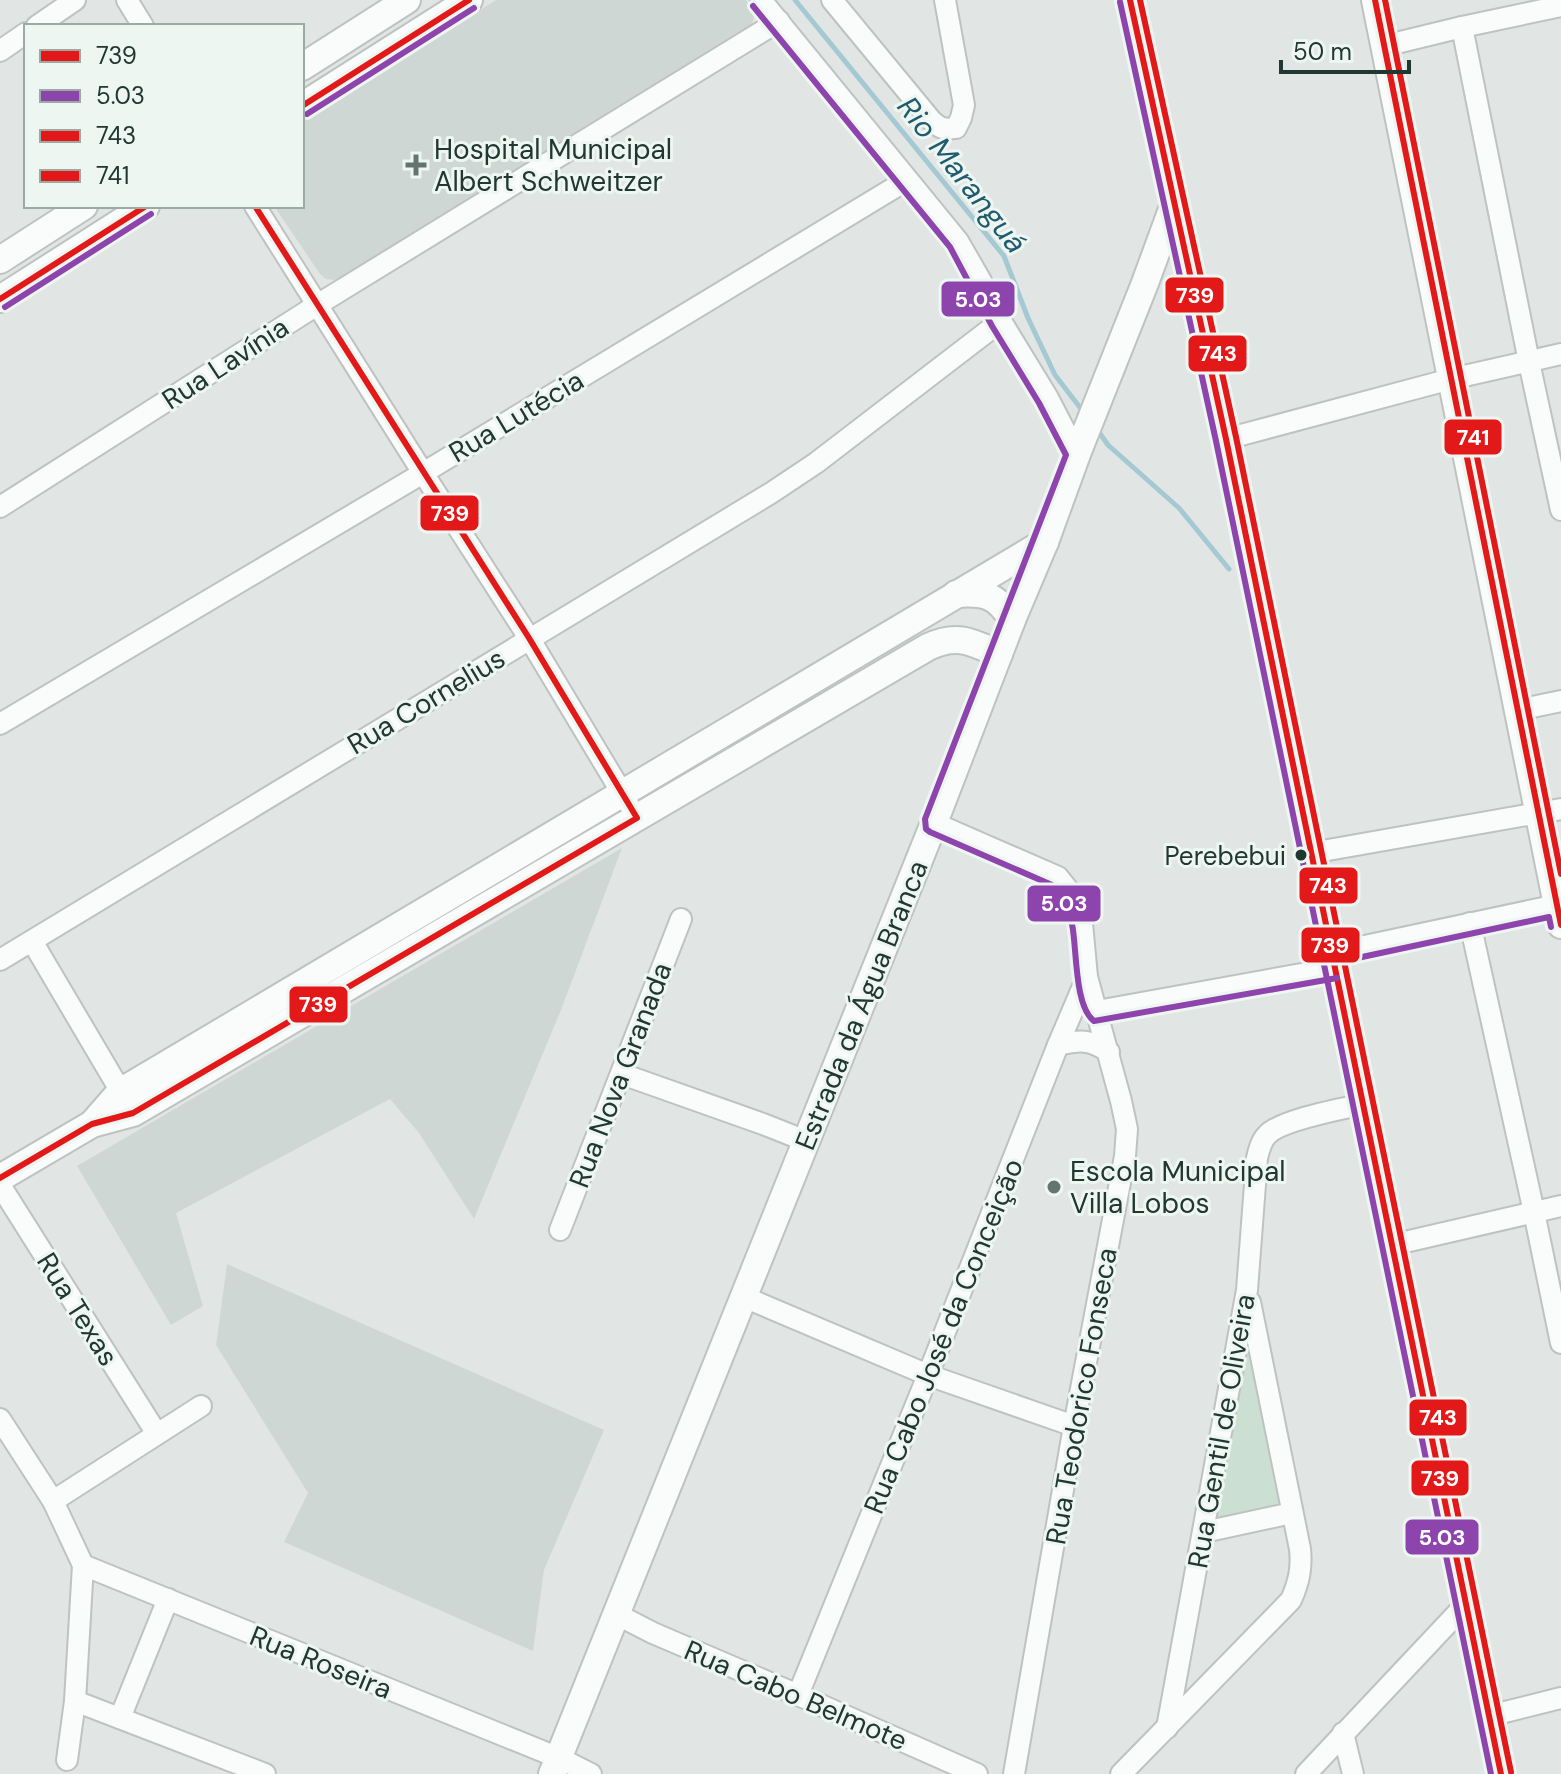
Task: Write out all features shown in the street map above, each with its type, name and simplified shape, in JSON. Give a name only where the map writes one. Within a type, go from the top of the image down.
[{"type":"main road","points":[[304,105],[469,0]]},
{"type":"main road","points":[[1375,0],[1518,710],[1550,811],[1559,915]]},
{"type":"main road","points":[[1136,2],[1174,203],[1226,439],[1501,1774]]},
{"type":"main road","points":[[304,66],[401,4],[412,36]]},
{"type":"main road","name":"Estrada da Água Branca","points":[[555,1766],[934,823],[1174,203]]},
{"type":"main road","points":[[0,260],[81,208]]},
{"type":"main road","points":[[0,299],[143,208]]},
{"type":"main road","points":[[1145,283],[1156,276],[1174,273],[1185,276],[1191,282]]},
{"type":"main road","points":[[0,1178],[92,1124],[623,793],[1045,542]]},
{"type":"main road","points":[[956,594],[988,596],[1001,604],[1012,620]]},
{"type":"main road","points":[[126,1102],[637,818],[937,642],[966,640],[999,654]]},
{"type":"street","points":[[40,24],[75,0]]},
{"type":"street","points":[[127,0],[142,24]]},
{"type":"street","points":[[761,0],[958,241],[1001,321],[1080,448]]},
{"type":"street","points":[[832,0],[931,120],[947,130],[956,128],[964,105],[945,0]]},
{"type":"street","points":[[1384,46],[1561,6]]},
{"type":"street","name":"Rua Lavínia","points":[[0,507],[317,305],[779,21]]},
{"type":"street","points":[[1462,27],[1561,510]]},
{"type":"street","points":[[0,51],[24,34]]},
{"type":"street","name":"Rua Lutécia","points":[[0,724],[907,180]]},
{"type":"street","points":[[256,208],[529,638],[637,818]]},
{"type":"street","name":"Rua Cornelius","points":[[0,960],[783,485],[1001,321]]},
{"type":"street","points":[[1226,439],[1451,379],[1561,354]]},
{"type":"street","points":[[1518,710],[1561,701]]},
{"type":"street","points":[[1311,853],[1550,811]]},
{"type":"street","name":"Rua Teodorico Fonseca","points":[[934,823],[1058,877],[1074,897],[1082,923],[1087,977],[1127,1129],[1125,1156],[1074,1426],[1014,1774]]},
{"type":"street","points":[[1097,1011],[1333,961],[1470,923],[1559,915]]},
{"type":"street","name":"Rua Nova Granada","points":[[560,1230],[681,919]]},
{"type":"street","points":[[1470,923],[1561,1343]]},
{"type":"street","points":[[32,941],[126,1102]]},
{"type":"street","name":"Rua Cabo José da Conceição","points":[[798,1695],[1087,977]]},
{"type":"street","points":[[1058,1045],[1084,1041],[1109,1052]]},
{"type":"street","points":[[622,1074],[806,1141]]},
{"type":"street","name":"Rua Gentil de Oliveira","points":[[1167,1728],[1247,1290],[1260,1146],[1267,1134],[1295,1121],[1363,1104]]},
{"type":"street","name":"Rua Texas","points":[[0,1185],[157,1434]]},
{"type":"street","points":[[1392,1245],[1561,1206]]},
{"type":"street","points":[[1121,1774],[1291,1600],[1298,1584],[1302,1567],[1300,1549],[1247,1290]]},
{"type":"street","points":[[744,1297],[928,1375],[1074,1426]]},
{"type":"street","points":[[53,1501],[201,1406]]},
{"type":"street","points":[[0,1419],[53,1501],[83,1565],[75,1701],[67,1760]]},
{"type":"street","points":[[1204,1532],[1292,1513]]},
{"type":"street","name":"Rua Roseira","points":[[83,1565],[555,1766],[591,1774]]},
{"type":"street","points":[[120,1718],[168,1599]]},
{"type":"street","points":[[1306,1774],[1466,1604]]},
{"type":"street","name":"Rua Cabo Belmote","points":[[616,1614],[977,1774]]},
{"type":"street","points":[[1489,1716],[1561,1698]]},
{"type":"street","points":[[75,1701],[265,1774]]},
{"type":"street","points":[[1343,1733],[1353,1774]]},
{"type":"shaded area","name":"Hospital Municipal Albert Schweitzer","points":[[496,0],[746,0],[755,14],[751,27],[344,279],[326,279],[320,274],[275,208],[304,208],[304,122]]},
{"type":"shaded area","points":[[622,848],[561,1010],[474,1219],[419,1133],[390,1099],[176,1213],[203,1306],[171,1325],[77,1166]]},
{"type":"shaded area","points":[[227,1264],[604,1430],[544,1570],[533,1651],[284,1542],[308,1493],[216,1345]]},
{"type":"green space","points":[[1247,1290],[1292,1513],[1204,1532]]},
{"type":"waterway","name":"Rio Maranguá","points":[[795,0],[1004,256],[1055,375],[1085,414]]},
{"type":"waterway","name":"Rio Maranguá","points":[[1096,428],[1108,445],[1179,508],[1229,569]]},
{"type":"transit line","name":"739","points":[[304,105],[469,0]]},
{"type":"transit line","name":"739","points":[[1130,0],[1226,439],[1501,1774]]},
{"type":"transit line","name":"743","points":[[1140,0],[1236,437],[1511,1772]]},
{"type":"transit line","name":"739","points":[[1375,0],[1561,925]]},
{"type":"transit line","name":"741","points":[[1385,0],[1561,874]]},
{"type":"transit line","name":"5.03","points":[[1120,2],[1216,441],[1491,1774]]},
{"type":"transit line","name":"5.03","points":[[753,6],[950,247],[1066,455],[925,819],[926,829],[1052,885],[1070,918],[1083,1003],[1094,1021],[1337,978]]},
{"type":"transit line","name":"5.03","points":[[307,114],[474,8]]},
{"type":"transit line","name":"739","points":[[0,299],[143,208]]},
{"type":"transit line","name":"739","points":[[0,1178],[92,1124],[133,1113],[637,818],[529,638],[256,208]]},
{"type":"transit line","name":"5.03","points":[[5,307],[151,214]]},
{"type":"transit line","name":"5.03","points":[[1334,963],[1549,917],[1551,927]]},
{"type":"place","name":"Hospital Municipal Albert Schweitzer","points":[[416,165]]},
{"type":"place","name":"Perebebui","points":[[1301,855]]},
{"type":"place","name":"Escola Municipal Villa Lobos","points":[[1054,1187]]}]
